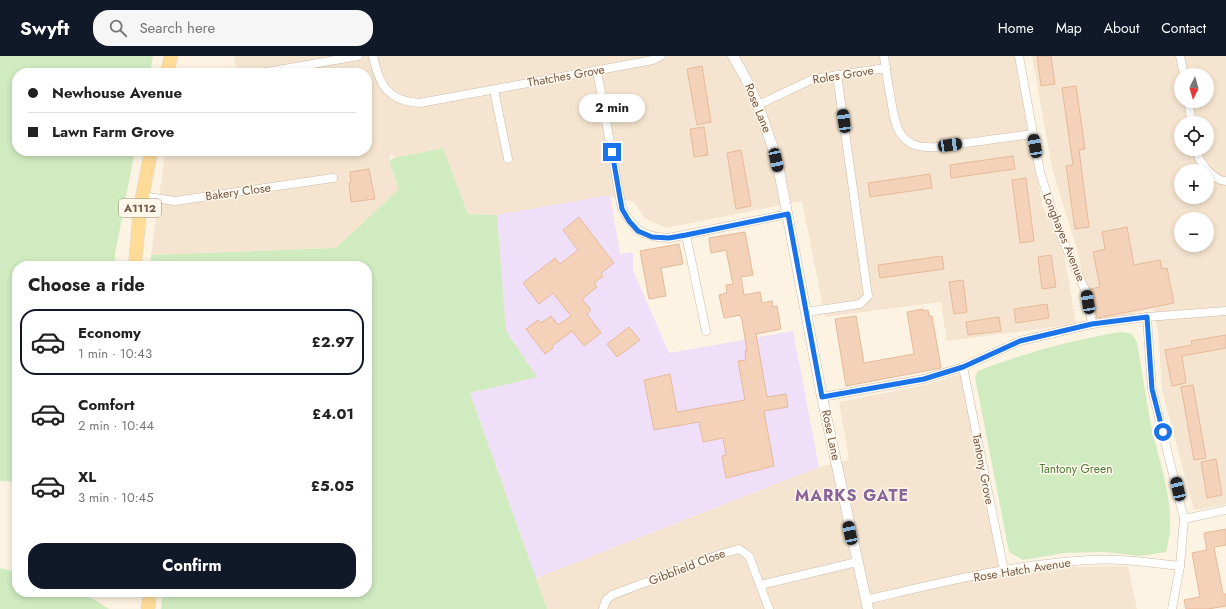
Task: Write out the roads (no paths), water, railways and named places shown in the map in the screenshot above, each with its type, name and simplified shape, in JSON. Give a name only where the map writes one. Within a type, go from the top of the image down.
[{"type":"main road","points":[[168,68],[171,56]]},
{"type":"main road","name":"A1112","points":[[136,261],[142,196],[150,156]]},
{"type":"main road","points":[[148,609],[149,597]]},
{"type":"street","points":[[290,68],[358,56]]},
{"type":"street","name":"Thatches Grove","points":[[373,56],[377,75],[392,96],[408,102],[420,103],[597,71],[653,60],[661,56]]},
{"type":"street","name":"Rose Lane","points":[[733,56],[758,105],[776,160],[788,214],[822,397],[867,605]]},
{"type":"street","name":"Roles Grove","points":[[884,56],[895,124],[901,135],[914,144],[922,147],[936,147],[1033,134]]},
{"type":"street","name":"Longhayes Avenue","points":[[1019,56],[1040,172],[1058,229],[1086,292],[1092,324]]},
{"type":"street","points":[[1180,56],[1183,68]]},
{"type":"street","name":"Roles Grove","points":[[758,105],[804,82],[837,74],[886,68]]},
{"type":"street","points":[[597,71],[622,209],[638,231],[652,237],[669,238],[788,214]]},
{"type":"street","points":[[806,312],[860,304],[868,296],[837,74]]},
{"type":"street","points":[[494,90],[508,159]]},
{"type":"street","points":[[1198,156],[1208,171],[1221,181],[1226,181]]},
{"type":"street","name":"Bakery Close","points":[[142,196],[175,200],[333,178]]},
{"type":"street","points":[[686,235],[706,331]]},
{"type":"street","points":[[822,397],[924,379],[963,367],[1020,341],[1092,324],[1147,317],[1226,311]]},
{"type":"street","points":[[1147,317],[1152,389],[1184,519],[1180,566],[1172,609]]},
{"type":"street","name":"Tantony Grove","points":[[963,367],[1004,571]]},
{"type":"street","points":[[1184,519],[1226,510]]},
{"type":"street","name":"Gibbfield Close","points":[[603,609],[606,600],[612,595],[734,549],[739,549],[749,556],[769,609]]},
{"type":"street","name":"Rose Hatch Avenue","points":[[867,605],[1004,571],[1090,560],[1121,560],[1180,566]]},
{"type":"street","points":[[760,585],[857,562]]},
{"type":"district","name":"MARKS GATE","points":[[852,495]]},
{"type":"park label","name":"Tantony Green","points":[[1076,469]]}]
